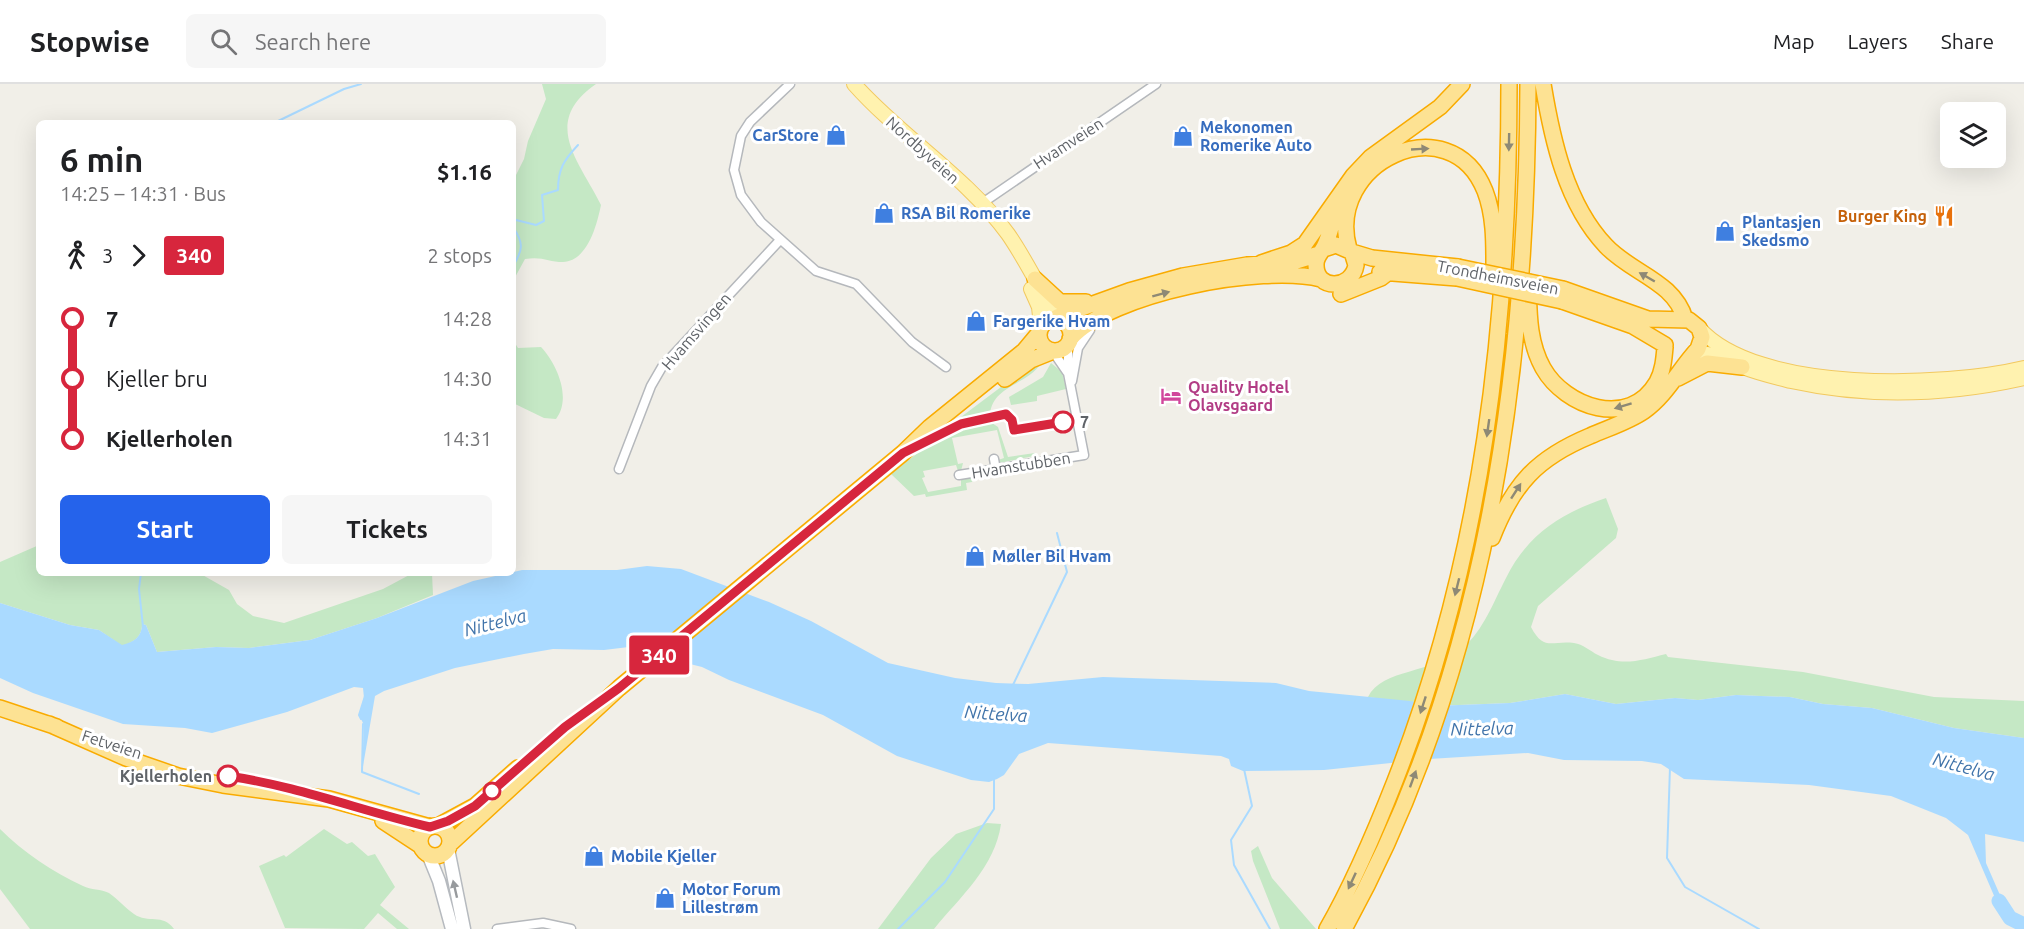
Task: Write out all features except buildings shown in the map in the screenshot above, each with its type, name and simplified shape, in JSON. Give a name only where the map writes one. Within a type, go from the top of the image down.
[{"type":"highway","points":[[1261,263],[1291,253],[1305,244],[1371,157],[1440,107],[1462,84]]},
{"type":"highway","points":[[1327,929],[1374,832],[1420,714],[1440,649],[1477,500],[1495,370],[1504,262],[1509,84]]},
{"type":"highway","points":[[1344,929],[1372,877],[1424,750],[1456,654],[1475,582],[1502,443],[1524,239],[1528,84]]},
{"type":"highway","points":[[1543,84],[1562,164],[1589,222],[1613,253],[1671,292],[1680,304],[1680,319]]},
{"type":"highway","points":[[619,688],[587,709],[475,806],[422,832],[424,850],[439,856],[619,688],[1024,351],[1049,318],[1250,276],[1296,273],[1336,285],[1351,278],[1356,265],[1344,228],[1348,206],[1357,188],[1376,166],[1397,153],[1424,147],[1445,151],[1461,160],[1481,183],[1490,212],[1494,245],[1495,370]]},
{"type":"highway","points":[[1321,279],[1316,269],[1336,209],[1347,186]]},
{"type":"highway","points":[[1475,582],[1499,521],[1517,488],[1532,469],[1569,445],[1642,412],[1668,385],[1701,341],[1699,328],[1693,322],[1680,319],[1666,328],[1665,346],[1657,381],[1646,394],[1634,402],[1605,409],[1584,405],[1567,396],[1547,374],[1534,345],[1524,239]]},
{"type":"highway","points":[[903,453],[951,422],[1026,363],[1053,352],[1069,342],[1085,323],[1113,303],[1183,276],[1261,263],[1293,262],[1336,245],[1350,251]]},
{"type":"highway","name":"Trondheimsveien","points":[[1350,251],[1372,258],[1457,272],[1563,295],[1635,315],[1662,320],[1680,319]]},
{"type":"highway","points":[[1250,276],[1265,281],[1291,281],[1338,294],[1381,278],[1390,272]]},
{"type":"highway","name":"Trondheimsveien","points":[[1351,278],[1369,273],[1457,272]]},
{"type":"highway","points":[[1035,279],[1054,299],[1065,304],[1113,303]]},
{"type":"highway","name":"Trondheimsveien","points":[[1563,295],[1633,326],[1665,346]]},
{"type":"highway","points":[[1057,317],[1067,326],[1069,342]]},
{"type":"highway","points":[[1040,330],[1043,346],[1053,352]]},
{"type":"highway","points":[[1665,346],[1677,356],[1693,353]]},
{"type":"highway","points":[[1668,385],[1701,364],[1718,363],[1742,367]]},
{"type":"highway","name":"Fetveien","points":[[0,708],[49,724],[119,755],[178,776],[233,787],[315,796],[371,813],[434,826]]},
{"type":"highway","name":"Fetveien","points":[[371,813],[424,850]]},
{"type":"highway","points":[[434,826],[446,830],[449,846]]},
{"type":"main road","name":"Nordbyveien","points":[[854,84],[898,129],[981,204],[1007,233],[1057,317]]},
{"type":"main road","name":"Nordbyveien","points":[[992,216],[1035,296],[1040,330]]},
{"type":"main road","points":[[1699,328],[1709,339],[1747,358],[1828,377],[1920,382],[1979,377],[2024,368]]},
{"type":"main road","points":[[1693,353],[1720,356],[1742,367],[1808,384],[1884,392],[1958,389],[2024,378]]},
{"type":"main road","points":[[449,846],[464,929]]},
{"type":"main road","points":[[424,850],[439,881],[452,929]]},
{"type":"street","points":[[790,84],[744,129],[735,160],[736,179],[745,202],[780,240],[816,271],[856,284],[912,342],[946,368]]},
{"type":"street","name":"Hvamveien","points":[[981,204],[1156,84]]},
{"type":"street","name":"Hvamsvingen","points":[[619,469],[651,386],[662,367],[780,240]]},
{"type":"street","points":[[1071,384],[1080,343],[1113,303]]},
{"type":"street","points":[[1069,342],[1068,373],[1071,384]]},
{"type":"street","points":[[1053,352],[1068,373]]},
{"type":"street","name":"Hvamstubben","points":[[959,475],[1084,455],[1071,384]]},
{"type":"street","points":[[994,459],[996,470]]},
{"type":"street","points":[[968,463],[970,473]]},
{"type":"street","points":[[497,929],[543,923],[571,929]]},
{"type":"green space","points":[[542,84],[596,84],[579,99],[570,113],[567,128],[575,158],[601,205],[590,240],[579,255],[563,262],[536,258],[525,259],[516,276],[516,175],[546,99]]},
{"type":"green space","points":[[516,345],[518,348],[541,347],[557,372],[563,391],[561,411],[556,419],[544,418],[516,404]]},
{"type":"green space","points":[[1041,363],[1028,376],[997,397],[990,414],[953,423],[1025,369]]},
{"type":"green space","points":[[1051,363],[1062,372],[1066,389],[1037,396],[1037,401],[1011,405],[1009,397],[1043,377]]},
{"type":"green space","points":[[989,421],[998,427],[1008,457],[1035,453],[1034,456],[999,463],[998,460],[1004,458],[997,430],[952,438],[958,464],[963,463],[961,471],[958,471],[956,465],[923,471],[925,477],[922,478],[928,492],[961,486],[961,480],[974,477],[972,482],[966,483],[967,490],[926,497],[925,494],[914,496],[891,474],[949,432],[975,422]]},
{"type":"green space","points":[[1606,498],[1618,529],[1616,538],[1538,606],[1531,627],[1540,640],[1549,643],[1577,644],[1615,661],[1632,661],[1666,654],[1668,657],[1803,672],[1934,697],[2024,701],[2024,738],[1954,728],[1872,708],[1823,704],[1790,697],[1736,695],[1698,700],[1675,698],[1616,704],[1565,694],[1510,703],[1433,706],[1368,697],[1385,681],[1438,663],[1463,648],[1482,624],[1514,563],[1524,549],[1547,527],[1574,511]]},
{"type":"green space","points":[[36,546],[36,576],[204,576],[229,590],[237,604],[253,616],[284,623],[383,589],[407,576],[432,576],[433,595],[377,618],[310,640],[249,648],[216,647],[157,652],[146,625],[142,624],[136,639],[122,646],[99,630],[70,625],[0,603],[0,562]]},
{"type":"green space","points":[[987,823],[1001,824],[992,854],[975,881],[934,929],[878,929],[931,858],[956,834]]},
{"type":"green space","points":[[0,829],[28,853],[61,874],[86,887],[109,893],[139,917],[165,921],[174,929],[30,929],[0,889]]},
{"type":"green space","points":[[324,829],[347,844],[352,842],[368,856],[375,854],[395,887],[380,905],[409,929],[397,929],[378,913],[364,929],[285,928],[259,866],[284,855],[286,857]]},
{"type":"green space","points":[[1258,846],[1272,878],[1316,929],[1280,929],[1253,861],[1251,851]]},
{"type":"water","name":"Nittelva","points":[[647,566],[681,569],[769,602],[811,621],[888,663],[955,678],[996,683],[1028,684],[1103,677],[1276,683],[1309,691],[1410,701],[1433,706],[1510,703],[1565,694],[1616,704],[1675,698],[1698,700],[1736,695],[1790,697],[1823,704],[1872,708],[1954,728],[2024,738],[2024,842],[1985,834],[1986,863],[2010,918],[2008,919],[1998,905],[1968,835],[1946,818],[1891,796],[1809,785],[1684,779],[1661,764],[1642,761],[1564,760],[1528,753],[1429,759],[1324,770],[1243,771],[1231,766],[1229,759],[1221,756],[1048,743],[1019,754],[1004,775],[997,779],[989,782],[971,780],[897,756],[823,715],[729,680],[702,667],[674,660],[656,650],[637,646],[604,650],[553,649],[524,654],[455,668],[384,691],[375,696],[362,772],[364,725],[359,715],[364,698],[363,688],[354,687],[287,712],[212,733],[185,728],[123,724],[33,693],[0,678],[0,603],[70,625],[99,630],[122,645],[136,638],[141,632],[142,624],[146,625],[157,652],[216,647],[249,648],[310,640],[377,618],[473,581],[495,576],[516,576],[516,571],[522,570],[617,570]]},
{"type":"waterway","points":[[280,120],[344,89],[361,84]]},
{"type":"waterway","points":[[516,220],[536,225],[544,221],[542,195],[558,190],[563,165],[578,145]]},
{"type":"waterway","points":[[516,232],[521,246],[516,260]]},
{"type":"waterway","points":[[1012,687],[1067,572],[1057,533]]},
{"type":"waterway","points":[[141,576],[139,589],[143,627]]},
{"type":"waterway","points":[[361,719],[359,715],[365,696]]},
{"type":"waterway","points":[[363,724],[362,772],[419,794]]},
{"type":"waterway","points":[[1670,767],[1667,858],[1685,887],[1759,929]]},
{"type":"waterway","points":[[1244,769],[1252,806],[1231,840],[1234,865],[1270,929]]},
{"type":"waterway","points":[[898,929],[945,882],[994,809],[994,780]]},
{"type":"waterway","points":[[1999,901],[2010,918],[2024,925]]},
{"type":"bus line","name":"340","points":[[228,776],[296,789],[371,813],[385,814],[430,827],[438,826],[475,806],[565,727],[619,688],[903,453],[952,428],[974,420],[1006,414],[1012,420],[1014,430],[1063,422]]},
{"type":"place","name":"CarStore","points":[[836,135]]},
{"type":"place","name":"Mekonomen Romerike Auto","points":[[1183,136]]},
{"type":"place","name":"RSA Bil Romerike","points":[[884,213]]},
{"type":"place","name":"Burger King","points":[[1944,216]]},
{"type":"place","name":"Plantasjen Skedsmo","points":[[1725,231]]},
{"type":"place","name":"Fargerike Hvam","points":[[976,321]]},
{"type":"place","name":"Quality Hotel Olavsgaard","points":[[1171,396]]},
{"type":"place","name":"7","points":[[1063,422]]},
{"type":"place","name":"Møller Bil Hvam","points":[[975,556]]},
{"type":"place","name":"Kjellerholen","points":[[228,776]]},
{"type":"place","name":"Mobile Kjeller","points":[[594,856]]},
{"type":"place","name":"Motor Forum Lillestrøm","points":[[665,898]]}]
